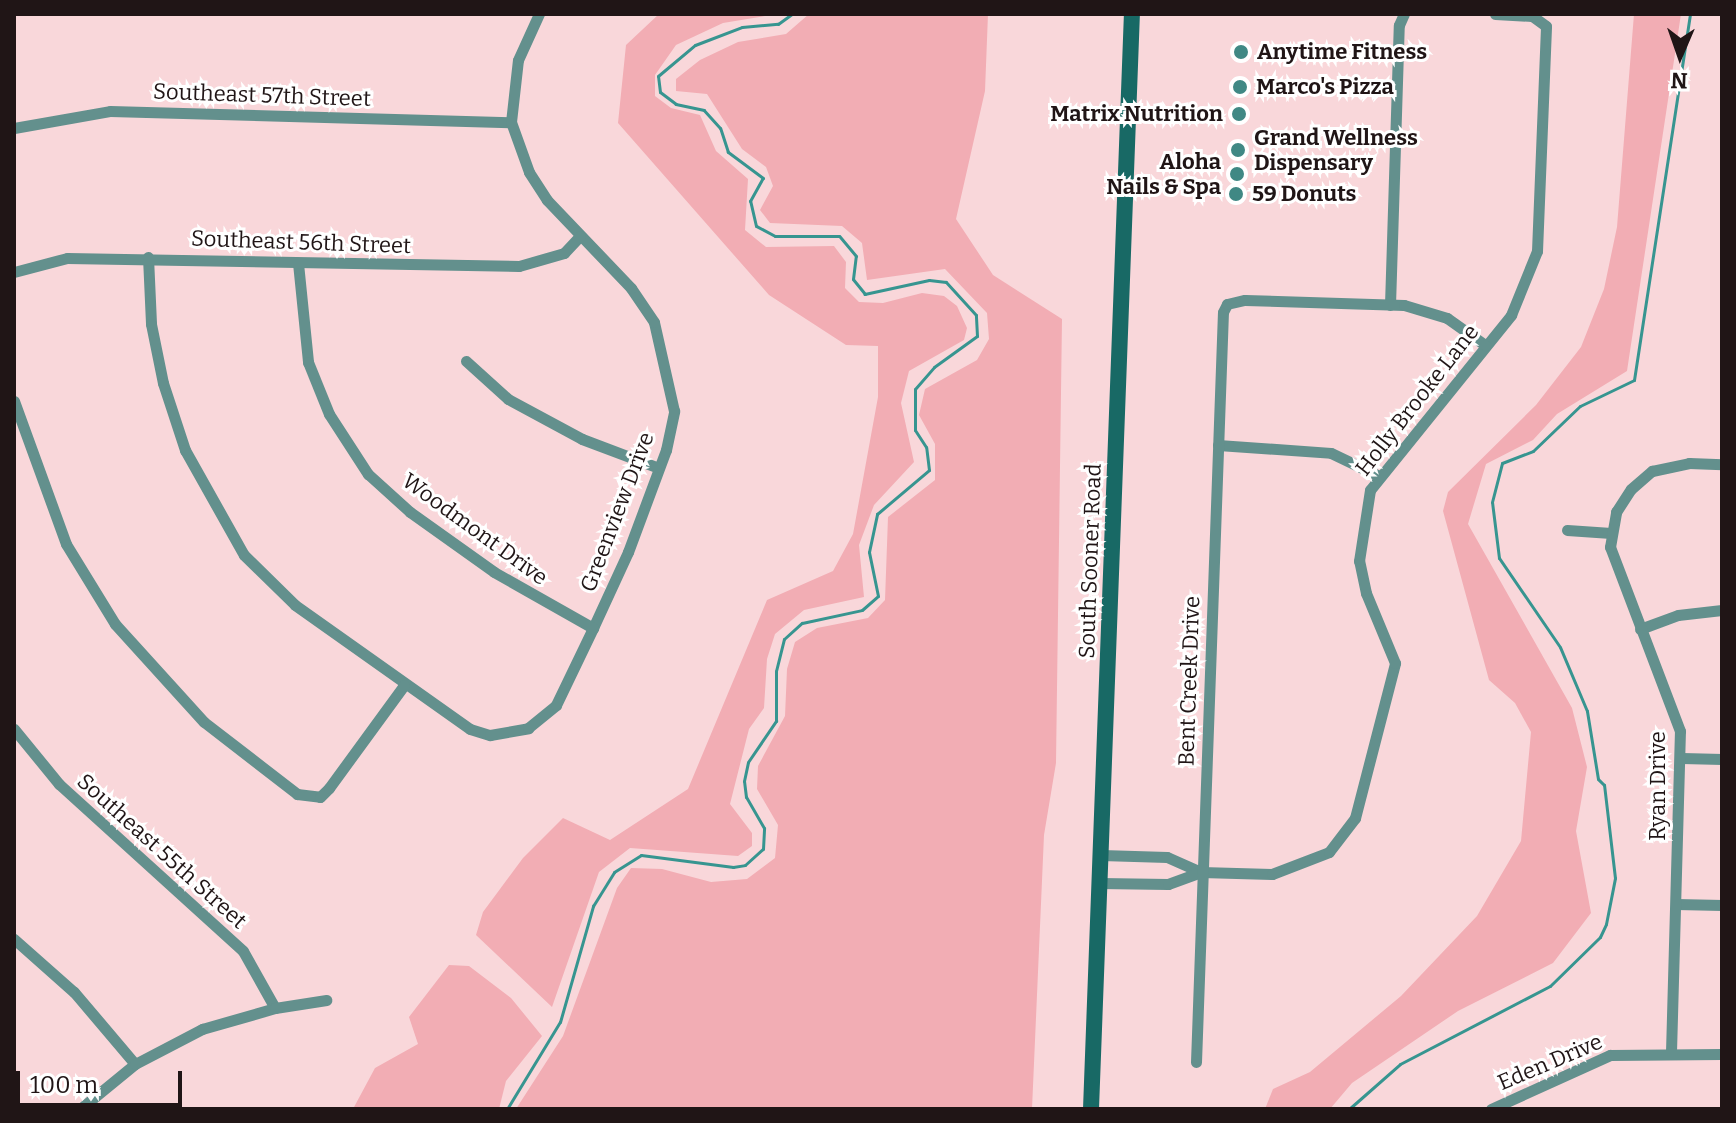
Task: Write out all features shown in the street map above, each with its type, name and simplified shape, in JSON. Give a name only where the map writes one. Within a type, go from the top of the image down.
[{"type":"main road","name":"South Sooner Road","points":[[1091,1109],[1132,14]]},
{"type":"street","name":"Greenview Drive","points":[[148,257],[151,324],[163,383],[185,450],[244,555],[295,605],[470,729],[509,734],[528,728],[556,705],[593,628],[628,552],[656,467],[666,450],[674,411],[665,356],[654,322],[631,288],[580,236],[529,172],[511,122],[518,60],[539,14]]},
{"type":"street","points":[[1404,14],[1390,305],[1433,312],[1485,345]]},
{"type":"street","name":"Holly Brooke Lane","points":[[1100,883],[1168,884],[1201,872],[1293,870],[1329,852],[1359,810],[1395,672],[1392,645],[1366,593],[1359,561],[1363,512],[1377,475],[1511,315],[1537,251],[1547,33],[1543,22],[1495,14]]},
{"type":"street","name":"Southeast 57th Street","points":[[14,128],[110,111],[511,122]]},
{"type":"street","name":"Southeast 56th Street","points":[[14,272],[67,258],[148,257],[519,266],[564,253],[580,236]]},
{"type":"street","name":"Woodmont Drive","points":[[298,263],[308,362],[329,414],[368,474],[410,512],[494,572],[593,628]]},
{"type":"street","name":"Bent Creek Drive","points":[[1196,1062],[1222,320],[1227,304],[1245,300],[1390,305]]},
{"type":"street","points":[[466,361],[508,399],[582,439],[656,467]]},
{"type":"street","points":[[14,401],[66,544],[115,624],[204,722],[297,794],[320,797],[329,788],[404,685]]},
{"type":"street","points":[[1218,445],[1322,451],[1377,475]]},
{"type":"street","points":[[1567,530],[1611,533],[1623,501],[1652,471],[1689,463],[1722,464]]},
{"type":"street","name":"Ryan Drive","points":[[1611,533],[1611,559],[1677,717],[1682,758],[1671,1052]]},
{"type":"street","points":[[1640,629],[1678,615],[1722,610]]},
{"type":"street","name":"Southeast 55th Street","points":[[14,729],[59,784],[243,951],[275,1008]]},
{"type":"street","points":[[1682,758],[1722,759]]},
{"type":"street","name":"Holly Brooke Lane","points":[[1101,855],[1167,857],[1201,872]]},
{"type":"street","points":[[1676,904],[1722,905]]},
{"type":"street","points":[[14,939],[74,992],[135,1064]]},
{"type":"street","points":[[80,1109],[135,1064],[202,1029],[275,1008],[326,1000]]},
{"type":"street","name":"Eden Drive","points":[[1491,1109],[1593,1060],[1671,1052],[1722,1054]]},
{"type":"shaded area","points":[[659,14],[777,14],[723,23],[676,45],[655,75],[655,96],[671,108],[700,115],[716,151],[748,179],[745,230],[766,247],[834,246],[846,262],[845,288],[859,302],[883,303],[922,293],[944,296],[957,306],[967,328],[964,340],[909,371],[901,403],[914,462],[874,505],[859,545],[864,597],[804,610],[775,634],[767,659],[764,708],[749,729],[730,804],[752,833],[752,846],[738,856],[630,848],[599,872],[552,1007],[476,935],[483,912],[523,858],[563,818],[610,840],[688,789],[767,600],[833,571],[853,534],[878,397],[878,346],[846,345],[769,295],[618,123],[626,45]]},
{"type":"shaded area","points":[[809,14],[988,14],[985,91],[956,219],[993,275],[1062,319],[1056,763],[1044,835],[1032,1109],[516,1109],[563,1036],[617,888],[631,868],[662,869],[711,882],[747,879],[775,858],[778,825],[757,789],[758,766],[785,716],[787,669],[795,642],[817,628],[868,618],[885,600],[888,517],[935,480],[935,444],[919,415],[925,389],[977,360],[989,339],[987,313],[945,269],[867,280],[862,243],[842,226],[770,223],[760,210],[773,186],[766,167],[742,149],[707,94],[676,91],[676,79],[700,60],[738,42],[786,34]]},
{"type":"shaded area","points":[[1634,14],[1681,14],[1627,371],[1557,414],[1533,440],[1486,464],[1468,524],[1572,708],[1587,767],[1576,831],[1591,913],[1553,963],[1458,1011],[1352,1083],[1330,1109],[1265,1109],[1273,1089],[1310,1072],[1401,996],[1477,916],[1521,841],[1531,732],[1515,703],[1489,680],[1443,511],[1448,492],[1536,405],[1581,347],[1604,289],[1617,227]]},
{"type":"shaded area","points":[[449,965],[469,966],[511,998],[542,1036],[506,1081],[499,1109],[353,1109],[375,1068],[418,1044],[409,1017]]},
{"type":"waterway","points":[[507,1109],[560,1022],[593,906],[614,872],[641,855],[733,867],[745,865],[763,849],[764,828],[746,797],[744,781],[748,762],[776,721],[776,671],[784,639],[802,623],[862,610],[878,596],[869,552],[877,514],[929,470],[926,447],[915,430],[915,389],[934,367],[977,336],[976,315],[946,282],[929,280],[865,294],[853,279],[856,256],[839,236],[775,236],[756,226],[750,201],[763,178],[728,152],[720,128],[704,110],[676,104],[660,92],[658,76],[695,45],[742,27],[778,24],[792,14]]},
{"type":"waterway","points":[[1349,1109],[1400,1064],[1550,986],[1600,937],[1606,924],[1615,878],[1604,785],[1598,779],[1587,711],[1560,647],[1499,558],[1492,502],[1502,463],[1533,451],[1580,406],[1634,380],[1690,14]]},
{"type":"place","name":"Anytime Fitness","points":[[1241,52]]},
{"type":"place","name":"Marco's Pizza","points":[[1240,87]]},
{"type":"place","name":"Matrix Nutrition","points":[[1239,114]]},
{"type":"place","name":"Grand Wellness Dispensary","points":[[1238,150]]},
{"type":"place","name":"Aloha Nails & Spa","points":[[1237,174]]},
{"type":"place","name":"59 Donuts","points":[[1236,194]]}]
